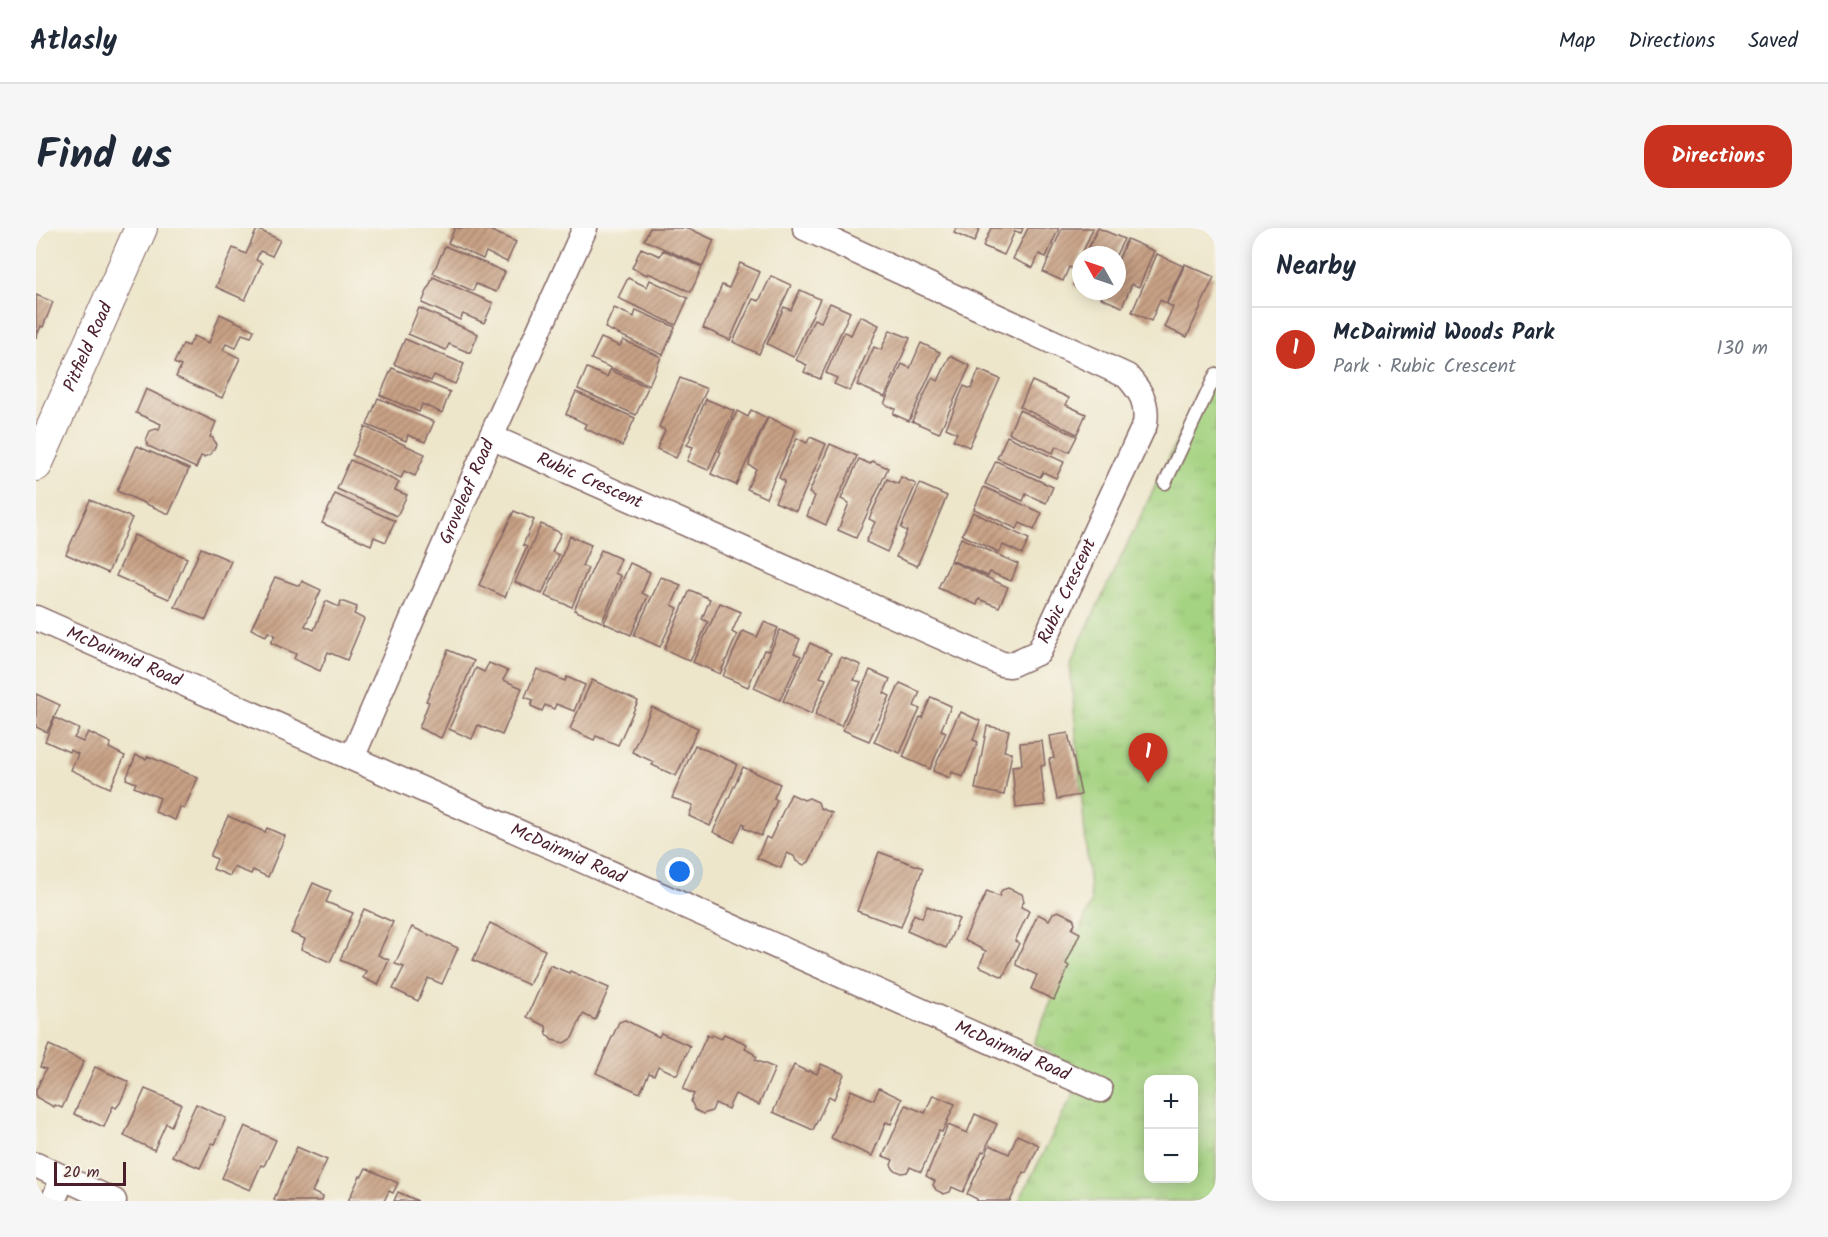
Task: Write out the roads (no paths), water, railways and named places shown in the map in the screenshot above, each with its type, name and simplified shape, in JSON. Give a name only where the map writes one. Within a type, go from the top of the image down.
[{"type":"street","name":"Pitfield Road","points":[[37,458],[141,228]]},
{"type":"street","name":"Groveleaf Road","points":[[352,758],[491,437],[585,228]]},
{"type":"street","name":"Rubic Crescent","points":[[491,437],[1002,664],[1010,665],[1039,652],[1145,424],[1146,415],[1142,393],[1127,376],[805,228]]},
{"type":"street","name":"McDairmid Road","points":[[36,618],[1100,1090]]},
{"type":"street","points":[[36,1165],[114,1201]]},
{"type":"street","points":[[53,1201],[63,1178]]},
{"type":"lane","points":[[1165,483],[1216,374]]},
{"type":"place","name":"McDairmid Woods Park","points":[[1148,783]]}]
